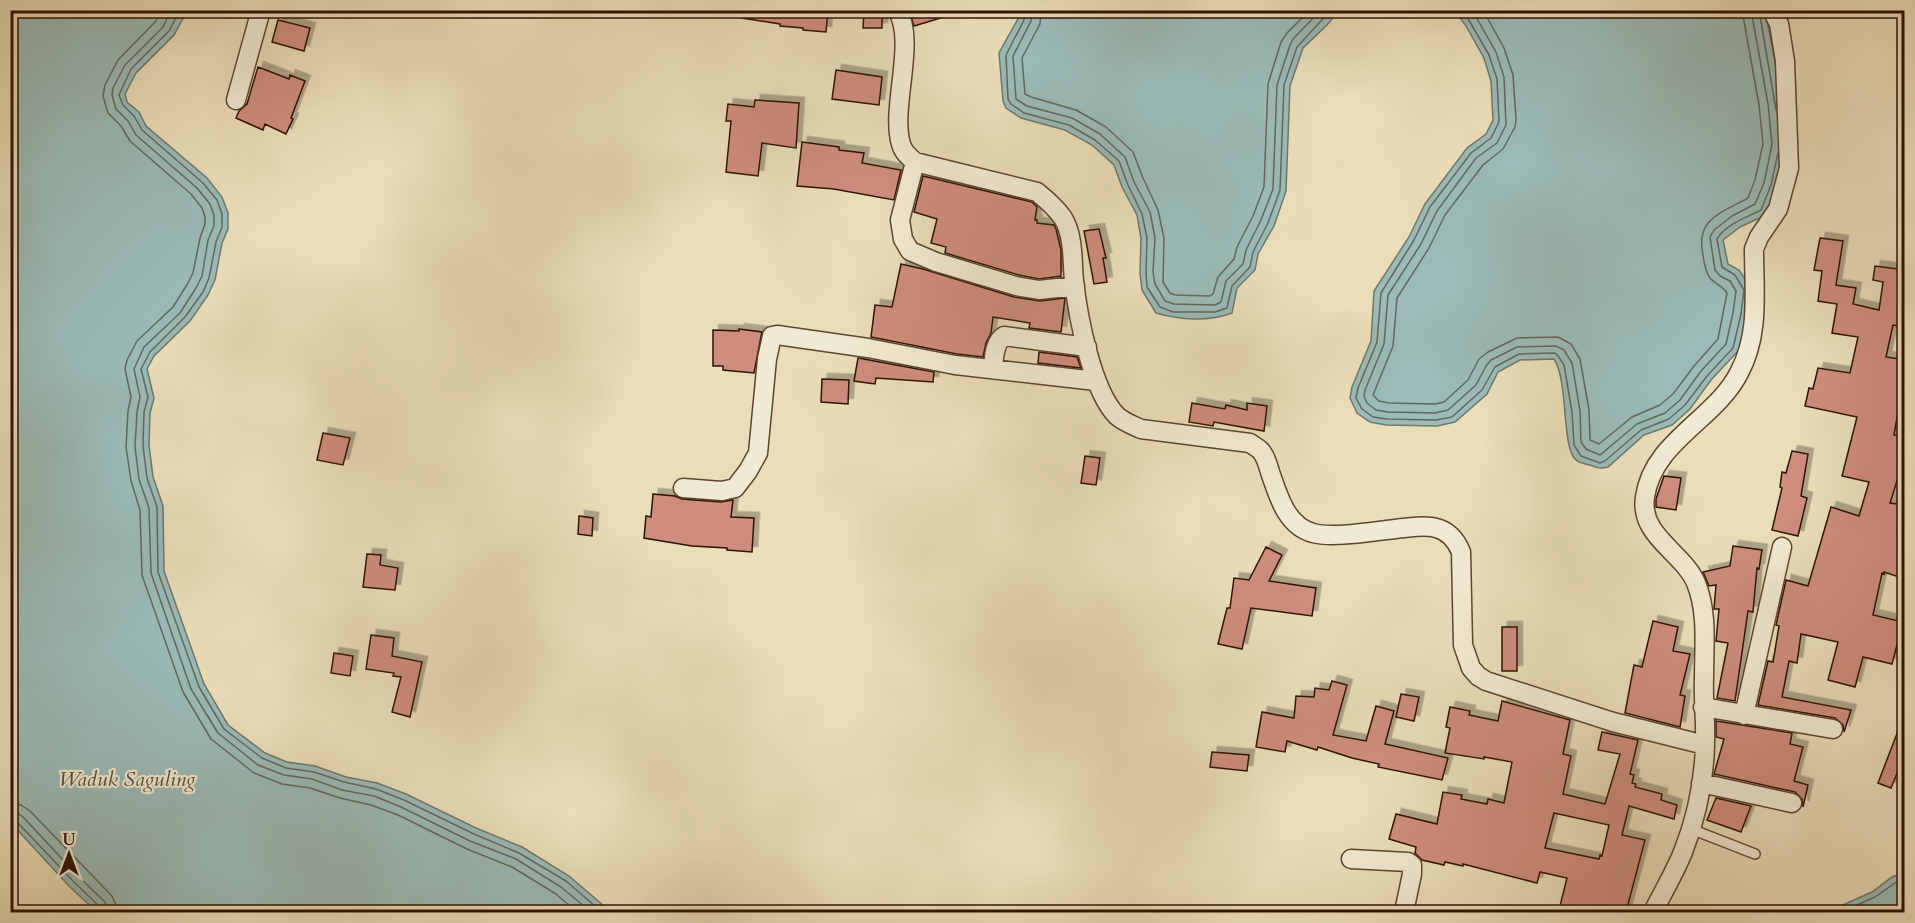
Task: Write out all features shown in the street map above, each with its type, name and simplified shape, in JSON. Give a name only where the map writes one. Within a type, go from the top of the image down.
[{"type":"street","points":[[236,100],[261,10]]},
{"type":"street","points":[[897,10],[902,18],[904,33],[899,114],[901,144],[906,155],[915,162],[1037,192],[1052,204],[1064,220],[1070,238],[1075,286],[1096,381],[1106,401],[1117,415],[1126,423],[1141,429],[1250,443],[1260,449],[1265,456],[1284,508],[1300,527],[1313,533],[1331,535],[1418,527],[1435,527],[1446,532],[1456,540],[1461,552],[1463,645],[1471,668],[1478,676],[1486,681],[1613,722],[1705,745]]},
{"type":"street","points":[[1653,912],[1682,854],[1691,829],[1701,783],[1705,745],[1704,648],[1702,601],[1695,581],[1689,571],[1651,530],[1644,506],[1652,472],[1676,441],[1718,402],[1738,375],[1749,352],[1754,330],[1754,249],[1759,237],[1778,209],[1789,168],[1785,61],[1779,24],[1772,10]]},
{"type":"street","points":[[915,162],[900,220],[903,239],[910,251],[936,262],[1016,286],[1039,290],[1075,286]]},
{"type":"street","points":[[683,488],[722,491],[735,489],[748,471],[758,453],[767,359],[772,336],[868,348],[956,365],[1096,381]]},
{"type":"street","points":[[993,369],[997,345],[1000,338],[1004,336],[1087,347]]},
{"type":"street","points":[[1744,715],[1782,547]]},
{"type":"street","points":[[1703,707],[1833,729]]},
{"type":"street","points":[[1701,783],[1792,803]]},
{"type":"street","points":[[1351,859],[1408,862],[1412,865],[1404,912]]},
{"type":"lane","points":[[1691,829],[1755,854]]},
{"type":"water","name":"Waduk Saguling","points":[[11,10],[187,11],[174,35],[136,73],[125,94],[127,102],[139,112],[146,126],[207,178],[222,197],[228,213],[228,229],[222,243],[215,280],[208,295],[190,321],[154,356],[147,369],[154,398],[150,413],[149,445],[153,477],[163,506],[164,571],[204,684],[228,725],[265,753],[287,762],[315,766],[346,777],[377,783],[522,847],[569,876],[611,912],[97,912],[70,887],[11,823]]},
{"type":"water","points":[[1018,11],[1339,11],[1303,48],[1290,86],[1286,191],[1274,226],[1258,254],[1255,270],[1237,288],[1232,313],[1214,318],[1194,319],[1156,313],[1142,290],[1141,238],[1137,215],[1122,187],[1114,165],[1092,145],[1065,130],[1021,118],[1006,108],[1003,101],[999,53],[1019,17]]},
{"type":"water","points":[[1455,11],[1764,11],[1782,97],[1785,153],[1766,215],[1740,227],[1723,240],[1728,264],[1739,270],[1751,288],[1739,350],[1711,380],[1690,409],[1672,425],[1644,435],[1608,467],[1599,468],[1581,463],[1571,453],[1562,383],[1554,359],[1520,360],[1498,372],[1487,394],[1455,422],[1437,426],[1386,425],[1370,422],[1357,413],[1350,398],[1352,387],[1371,341],[1374,291],[1409,237],[1425,204],[1467,148],[1486,134],[1493,120],[1491,81],[1484,58]]},
{"type":"water","points":[[1904,873],[1904,912],[1827,912],[1872,892],[1892,877]]},
{"type":"building","points":[[743,10],[828,10],[826,32],[803,30],[803,28],[742,18]]},
{"type":"building","points":[[864,10],[882,10],[882,28],[863,28]]},
{"type":"building","points":[[909,10],[953,10],[954,14],[914,26]]},
{"type":"building","points":[[278,20],[310,28],[304,51],[272,42]]},
{"type":"building","points":[[258,67],[289,79],[290,75],[305,81],[286,134],[265,124],[263,130],[236,118],[239,111],[247,104]]},
{"type":"building","points":[[836,70],[882,77],[879,105],[832,99]]},
{"type":"building","points":[[755,100],[799,103],[796,148],[762,143],[758,176],[726,172],[731,121],[726,121],[728,104],[754,107]]},
{"type":"building","points":[[802,142],[864,153],[862,163],[901,170],[894,200],[834,189],[797,186]]},
{"type":"building","points":[[923,176],[1032,202],[1037,207],[1035,220],[1037,223],[1054,225],[1056,229],[1061,250],[1061,276],[1039,279],[1019,275],[945,253],[946,247],[931,243],[937,219],[914,212]]},
{"type":"building","points":[[1099,229],[1106,258],[1103,258],[1107,282],[1094,284],[1084,231]]},
{"type":"building","points":[[1820,238],[1843,241],[1836,285],[1856,288],[1853,304],[1879,310],[1883,282],[1873,280],[1875,266],[1905,270],[1905,327],[1893,325],[1886,357],[1905,360],[1905,401],[1900,400],[1894,435],[1905,437],[1905,465],[1902,465],[1890,503],[1905,505],[1905,579],[1882,573],[1873,615],[1903,622],[1892,664],[1863,657],[1855,687],[1828,680],[1838,642],[1801,634],[1797,663],[1789,661],[1782,697],[1851,710],[1844,732],[1843,725],[1835,718],[1758,705],[1768,661],[1773,662],[1779,626],[1776,625],[1786,580],[1808,586],[1831,507],[1859,516],[1869,482],[1842,476],[1857,417],[1805,406],[1809,388],[1813,389],[1818,368],[1850,373],[1858,337],[1832,333],[1837,304],[1818,301],[1822,271],[1814,270]]},
{"type":"building","points":[[901,264],[1014,297],[1040,301],[1065,298],[1061,332],[1029,328],[1030,323],[993,317],[991,333],[983,357],[871,337],[875,305],[892,307]]},
{"type":"building","points":[[739,329],[762,332],[754,373],[723,370],[723,366],[713,366],[713,330],[739,331]]},
{"type":"building","points":[[1039,352],[1077,357],[1081,368],[1038,363]]},
{"type":"building","points":[[858,358],[934,372],[933,382],[876,378],[875,384],[854,381]]},
{"type":"building","points":[[822,379],[849,380],[848,404],[821,402]]},
{"type":"building","points":[[1192,403],[1225,409],[1226,405],[1247,410],[1247,403],[1267,406],[1264,431],[1214,422],[1213,426],[1189,422]]},
{"type":"building","points":[[323,433],[350,438],[343,465],[317,460]]},
{"type":"building","points":[[1792,451],[1808,454],[1801,496],[1807,498],[1798,536],[1772,530],[1782,488],[1780,487],[1782,472],[1786,473]]},
{"type":"building","points":[[1085,456],[1100,458],[1096,485],[1081,483]]},
{"type":"building","points":[[1664,476],[1681,478],[1676,510],[1656,507],[1656,499]]},
{"type":"building","points":[[653,494],[721,502],[733,500],[731,517],[754,518],[752,552],[644,538],[646,516],[651,517]]},
{"type":"building","points":[[579,516],[593,518],[592,536],[578,534]]},
{"type":"building","points":[[1733,546],[1762,550],[1759,569],[1757,568],[1753,612],[1748,611],[1735,701],[1717,698],[1728,643],[1716,641],[1719,609],[1714,609],[1716,585],[1709,586],[1703,572],[1730,566]]},
{"type":"building","points":[[1266,547],[1282,555],[1269,581],[1316,588],[1312,616],[1251,608],[1242,649],[1218,644],[1227,608],[1230,608],[1234,578],[1249,580]]},
{"type":"building","points":[[367,554],[381,555],[380,565],[398,568],[395,590],[363,587]]},
{"type":"building","points":[[1653,621],[1678,627],[1673,651],[1690,654],[1680,695],[1685,696],[1680,727],[1625,713],[1634,665],[1642,667]]},
{"type":"building","points":[[1502,627],[1517,627],[1517,671],[1502,671]]},
{"type":"building","points":[[371,635],[394,638],[392,656],[422,662],[410,717],[392,712],[401,677],[393,676],[394,673],[366,669]]},
{"type":"building","points":[[334,653],[353,656],[350,676],[331,673]]},
{"type":"building","points":[[1332,681],[1347,685],[1333,735],[1366,741],[1376,706],[1394,711],[1385,744],[1448,758],[1442,780],[1378,767],[1379,764],[1287,741],[1285,752],[1256,747],[1262,712],[1294,718],[1296,696],[1314,697],[1315,688],[1329,690]]},
{"type":"building","points":[[1401,694],[1419,697],[1414,721],[1396,717]]},
{"type":"building","points":[[1502,701],[1570,720],[1563,754],[1571,756],[1563,794],[1605,804],[1620,754],[1598,750],[1602,732],[1638,740],[1630,774],[1634,775],[1632,783],[1636,784],[1635,787],[1662,794],[1661,800],[1677,805],[1674,819],[1629,806],[1622,835],[1645,840],[1626,912],[1559,910],[1567,878],[1540,872],[1537,883],[1463,864],[1463,866],[1445,862],[1444,865],[1422,860],[1415,853],[1416,847],[1389,839],[1396,814],[1437,824],[1443,792],[1462,795],[1461,799],[1487,804],[1488,799],[1504,803],[1512,762],[1445,753],[1450,728],[1446,727],[1450,707],[1470,711],[1469,715],[1498,721]],"holes":[[[1554,813],[1609,825],[1602,856],[1600,855],[1599,859],[1545,848]]]},
{"type":"building","points":[[1903,718],[1905,754],[1891,788],[1878,783]]},
{"type":"building","points":[[1716,721],[1792,733],[1790,744],[1803,747],[1794,781],[1808,785],[1803,807],[1802,799],[1795,792],[1714,774],[1724,739],[1716,737]]},
{"type":"building","points":[[1212,752],[1249,755],[1247,771],[1210,767]]},
{"type":"building","points":[[1716,798],[1751,806],[1741,832],[1707,820]]}]
